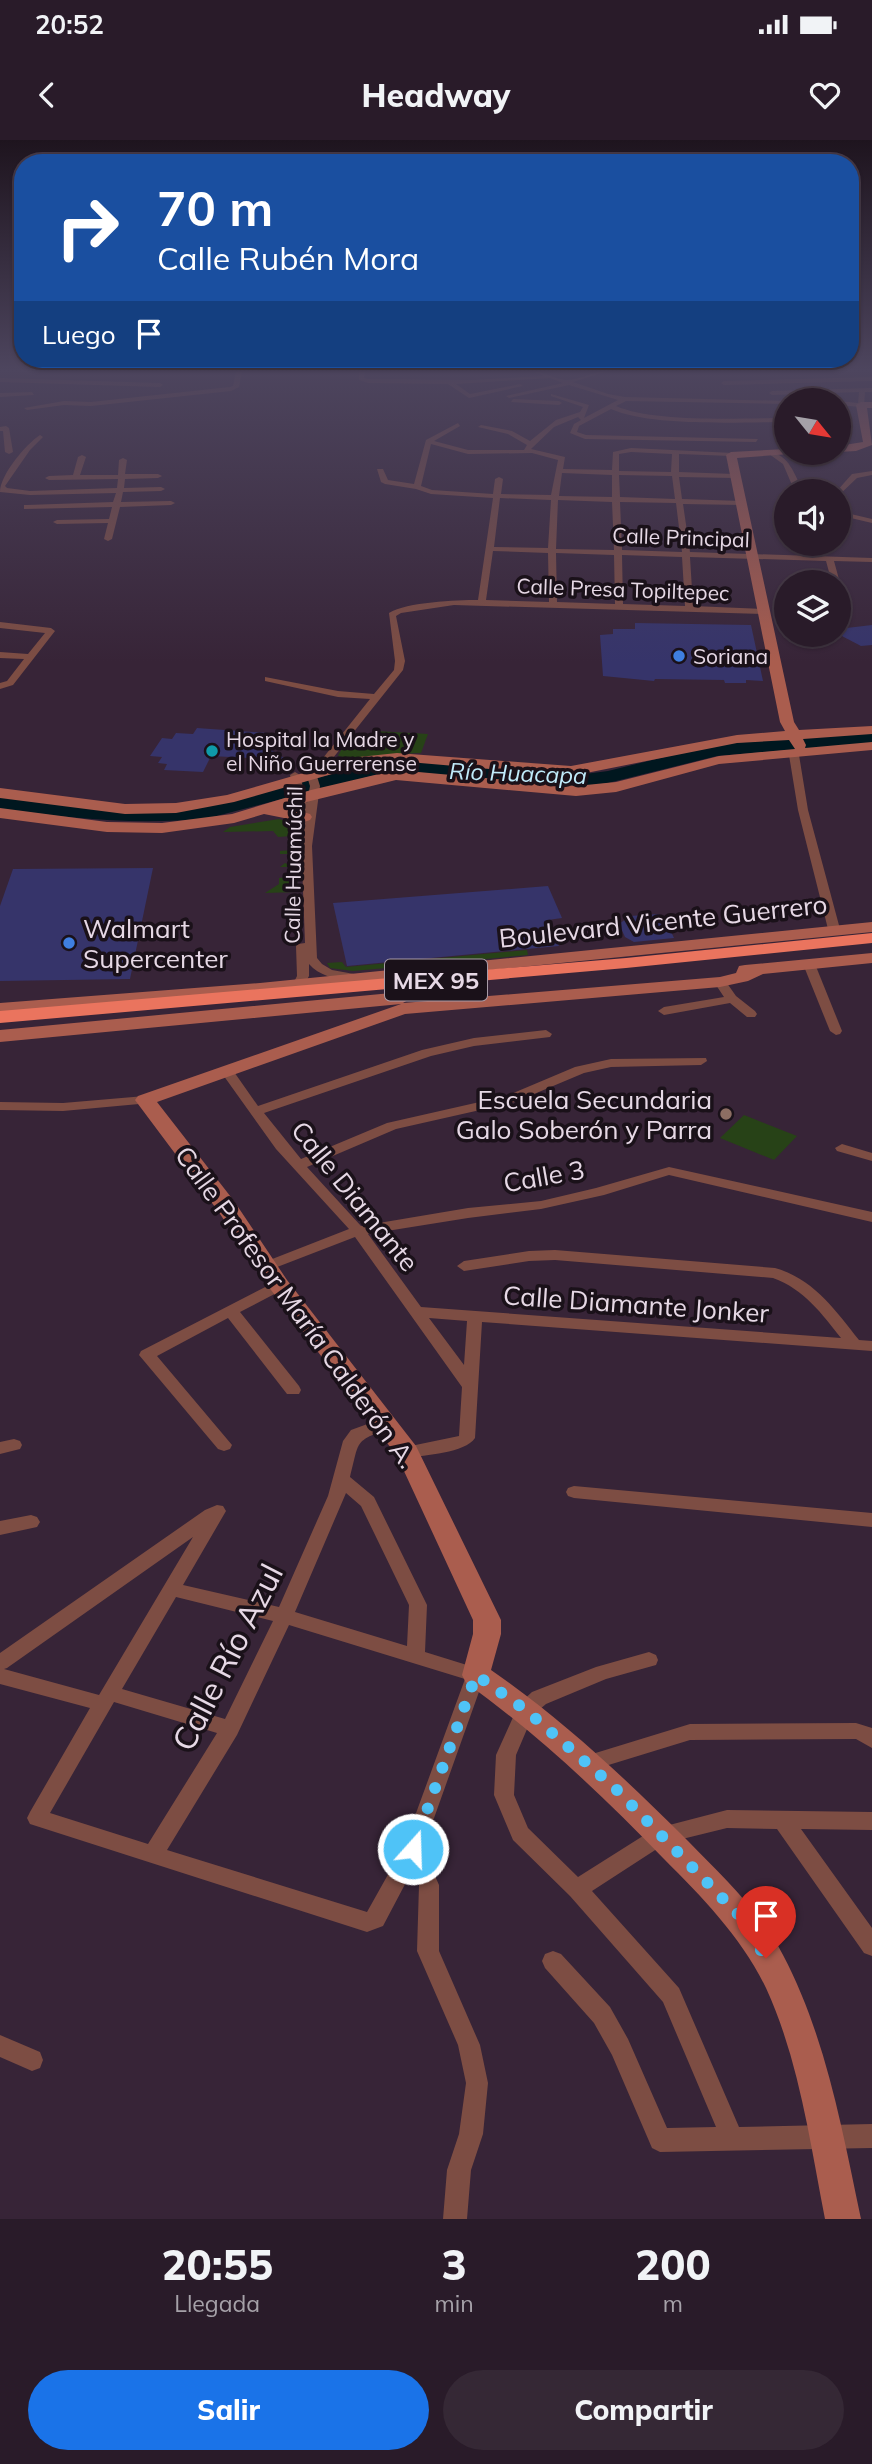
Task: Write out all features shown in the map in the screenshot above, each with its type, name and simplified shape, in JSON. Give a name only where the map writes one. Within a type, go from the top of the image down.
[{"type":"highway","name":"Boulevard Vicente Guerrero","points":[[0,1017],[872,938]]},
{"type":"highway","name":"Boulevard Vicente Guerrero","points":[[0,1024],[486,984],[872,946]]},
{"type":"highway","points":[[449,968],[503,973]]},
{"type":"main road","points":[[733,468],[793,743]]},
{"type":"main road","points":[[0,813],[107,827],[153,829],[234,818],[261,810],[308,805],[351,784],[396,775],[551,790],[586,790],[616,787],[719,760],[757,754],[829,733],[872,730]]},
{"type":"main road","points":[[0,793],[104,807],[153,810],[195,806],[242,795],[312,772],[397,757],[571,771],[598,768],[710,743],[767,736],[793,743],[872,746]]},
{"type":"main road","name":"Boulevard Vicente Guerrero","points":[[0,1009],[260,988],[350,977],[677,948],[834,929],[872,929]]},
{"type":"main road","name":"Boulevard Vicente Guerrero","points":[[0,1036],[492,990],[872,959]]},
{"type":"main road","points":[[145,1100],[402,1009],[720,982],[758,969]]},
{"type":"main road","name":"Calle Profesor María Calderón A.","points":[[145,1100],[407,1452],[487,1620],[487,1634],[476,1675]]},
{"type":"main road","points":[[476,1675],[526,1710],[589,1763],[738,1914],[780,1981],[808,2055],[842,2219]]},
{"type":"street","points":[[14,468],[1,486],[2,490],[30,493],[161,489]]},
{"type":"street","points":[[76,478],[79,468]]},
{"type":"street","points":[[108,539],[114,506],[120,491],[123,468]]},
{"type":"street","points":[[419,488],[423,468]]},
{"type":"street","points":[[554,605],[552,548],[559,468]]},
{"type":"street","points":[[615,468],[619,608]]},
{"type":"street","points":[[675,468],[686,552],[689,610]]},
{"type":"street","points":[[380,471],[385,482],[398,486],[497,496],[742,503]]},
{"type":"street","points":[[558,471],[734,476]]},
{"type":"street","points":[[851,480],[855,476],[872,473]]},
{"type":"street","points":[[49,478],[158,476]]},
{"type":"street","points":[[482,602],[499,479]]},
{"type":"street","points":[[27,507],[171,503]]},
{"type":"street","points":[[851,516],[872,521]]},
{"type":"street","points":[[57,522],[111,521]]},
{"type":"street","name":"Calle Principal","points":[[490,547],[872,560]]},
{"type":"street","name":"Calle Principal","points":[[750,554],[872,553]]},
{"type":"street","points":[[829,559],[832,570]]},
{"type":"street","name":"Calle Presa Topiltepec","points":[[392,615],[398,611],[454,602],[763,611]]},
{"type":"street","name":"Calle Huamúchil","points":[[334,764],[328,758],[398,670],[400,661],[392,615]]},
{"type":"street","points":[[0,625],[51,631],[10,683],[0,686]]},
{"type":"street","points":[[0,656],[30,657]]},
{"type":"street","points":[[268,679],[338,694],[375,697]]},
{"type":"street","points":[[793,743],[803,810],[834,929]]},
{"type":"street","points":[[312,772],[334,764],[397,757]]},
{"type":"street","name":"Calle Huamúchil","points":[[300,982],[303,976],[308,805],[312,772]]},
{"type":"street","name":"Calle Huamúchil","points":[[296,777],[308,805],[311,958],[315,966],[326,972],[350,977]]},
{"type":"street","points":[[809,964],[836,1031]]},
{"type":"street","points":[[720,982],[732,999],[751,1014]]},
{"type":"street","points":[[664,1011],[732,999]]},
{"type":"street","points":[[256,1111],[427,1053],[474,1042],[546,1034]]},
{"type":"street","points":[[299,1165],[392,1126],[510,1099],[580,1070],[611,1063],[701,1061]]},
{"type":"street","name":"Calle Diamante","points":[[227,1072],[299,1165],[358,1231],[469,1384]]},
{"type":"street","points":[[0,1106],[63,1107],[145,1100]]},
{"type":"street","points":[[842,1148],[872,1157]]},
{"type":"street","name":"Calle 3","points":[[224,1445],[148,1355],[231,1311],[273,1275],[358,1231],[468,1213],[541,1205],[599,1192],[668,1171],[872,1217]]},
{"type":"street","points":[[464,1266],[529,1256],[555,1255],[775,1273],[793,1278],[806,1287],[854,1344]]},
{"type":"street","points":[[231,1311],[293,1390]]},
{"type":"street","name":"Calle Diamante Jonker","points":[[416,1312],[872,1346]]},
{"type":"street","points":[[407,1452],[462,1442],[467,1438],[475,1317]]},
{"type":"street","name":"Calle Río Azul","points":[[153,1854],[230,1729],[284,1616],[342,1479],[351,1441],[357,1434],[384,1424]]},
{"type":"street","points":[[342,1479],[368,1502],[418,1605],[416,1658]]},
{"type":"street","points":[[574,1492],[872,1520]]},
{"type":"street","points":[[0,1663],[217,1511],[106,1698],[37,1818],[367,1922],[376,1919],[413,1849],[476,1675],[284,1616],[171,1589]]},
{"type":"street","points":[[0,1528],[31,1522]]},
{"type":"street","points":[[649,1660],[603,1672],[539,1698],[526,1710],[506,1755],[503,1795],[520,1834],[577,1889],[671,1995],[733,2139]]},
{"type":"street","points":[[0,1676],[106,1698],[230,1729]]},
{"type":"street","points":[[589,1763],[690,1732],[856,1731],[867,1734],[872,1740]]},
{"type":"street","points":[[577,1889],[661,1835],[727,1819],[872,1821]]},
{"type":"street","points":[[783,1820],[872,1946]]},
{"type":"street","points":[[413,1849],[429,1885],[428,1951],[468,2045],[477,2083],[471,2134],[459,2170],[455,2219]]},
{"type":"street","points":[[553,1961],[602,2015],[620,2047],[660,2140],[872,2136]]},
{"type":"street","points":[[0,2046],[32,2060]]},
{"type":"green space","points":[[376,731],[428,734],[421,753],[356,758],[338,756],[351,740],[371,737]]},
{"type":"green space","points":[[279,819],[299,825],[299,849],[292,854],[280,854],[280,851],[292,850],[292,836],[278,837],[273,831],[223,832],[230,827]]},
{"type":"green space","points":[[285,863],[298,869],[297,892],[265,893],[279,884],[279,878],[290,877],[290,867],[280,867]]},
{"type":"green space","points":[[527,950],[528,955],[353,971],[330,968],[327,963],[342,962],[346,967]]},
{"type":"green space","points":[[744,1115],[797,1136],[774,1160],[720,1138]]},
{"type":"building","name":"Soriana","points":[[635,623],[751,625],[763,681],[654,681],[603,676],[600,635],[613,634],[613,629],[635,629]]},
{"type":"building","points":[[872,625],[872,645],[861,646],[851,641],[851,627]]},
{"type":"building","name":"Hospital la Madre y el Niño Guerrerense","points":[[197,728],[268,733],[262,744],[292,763],[267,765],[249,758],[211,756],[203,772],[164,770],[167,764],[158,763],[162,757],[150,756],[162,738],[172,739],[176,733],[193,734]]},
{"type":"building","name":"Walmart Supercenter","points":[[153,868],[130,979],[0,981],[0,906],[13,869]]},
{"type":"building","points":[[548,886],[562,918],[548,920],[559,946],[347,966],[333,903]]},
{"type":"building","points":[[659,914],[661,922],[667,923],[674,938],[634,942],[625,937],[619,924],[630,916]]},
{"type":"waterway","name":"Río Huacapa","points":[[0,803],[104,815],[183,815],[209,812],[383,767],[404,765],[542,779],[585,780],[608,777],[717,750],[872,738]]},
{"type":"place","name":"Soriana","points":[[679,656]]},
{"type":"place","name":"Hospital la Madre y el Niño Guerrerense","points":[[212,751]]},
{"type":"place","name":"Walmart Supercenter","points":[[69,943]]},
{"type":"place","name":"Escuela Secundaria Galo Soberón y Parra","points":[[726,1114]]},
{"type":"route","points":[[413,1849],[476,1675],[526,1710],[615,1788],[738,1914],[766,1958]]}]
